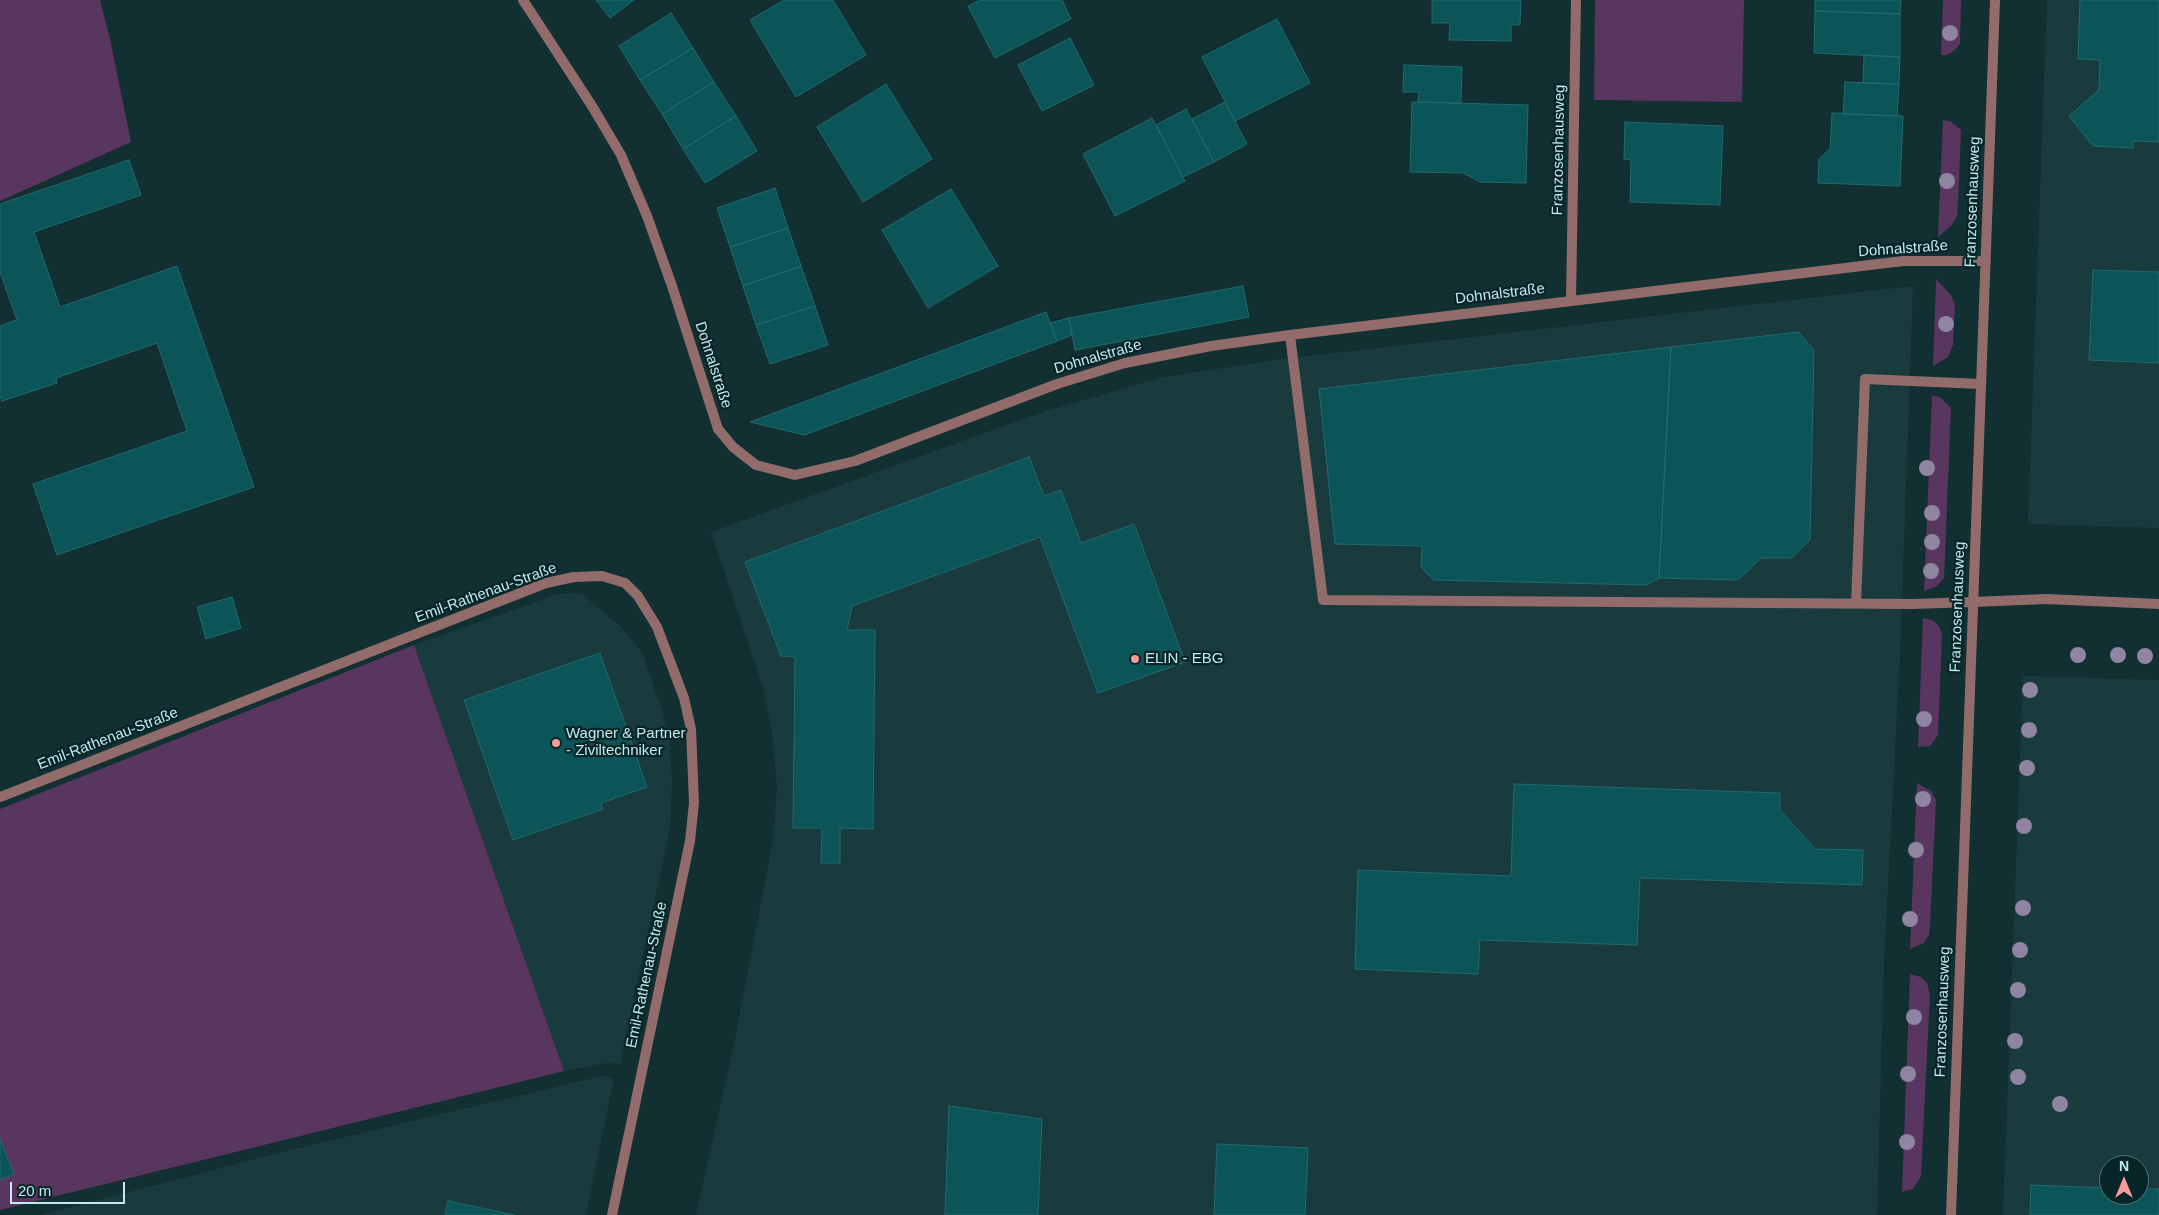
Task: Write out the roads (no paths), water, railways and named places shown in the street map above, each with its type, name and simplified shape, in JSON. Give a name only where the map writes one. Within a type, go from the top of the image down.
[{"type":"street","name":"Dohnalstraße","points":[[523,0],[592,106],[621,155],[647,216],[672,286],[718,429],[734,447],[756,465],[795,474],[854,461],[1057,384],[1125,362],[1211,346],[1903,261],[1986,261]]},
{"type":"street","name":"Franzosenhausweg","points":[[1571,301],[1576,0]]},
{"type":"street","name":"Franzosenhausweg","points":[[1951,1215],[1995,0]]},
{"type":"street","points":[[1290,335],[1323,600],[1856,603],[2046,599],[2159,604]]},
{"type":"street","points":[[1856,603],[1864,379],[1981,384]]},
{"type":"street","name":"Emil-Rathenau-Straße","points":[[0,797],[546,583],[574,577],[602,576],[625,583],[638,596],[657,627],[684,698],[690,729],[694,803],[690,841],[612,1215]]},
{"type":"place","name":"ELIN - EBG","points":[[1135,659]]},
{"type":"place","name":"Wagner & Partner - Ziviltechniker","points":[[556,743]]}]
